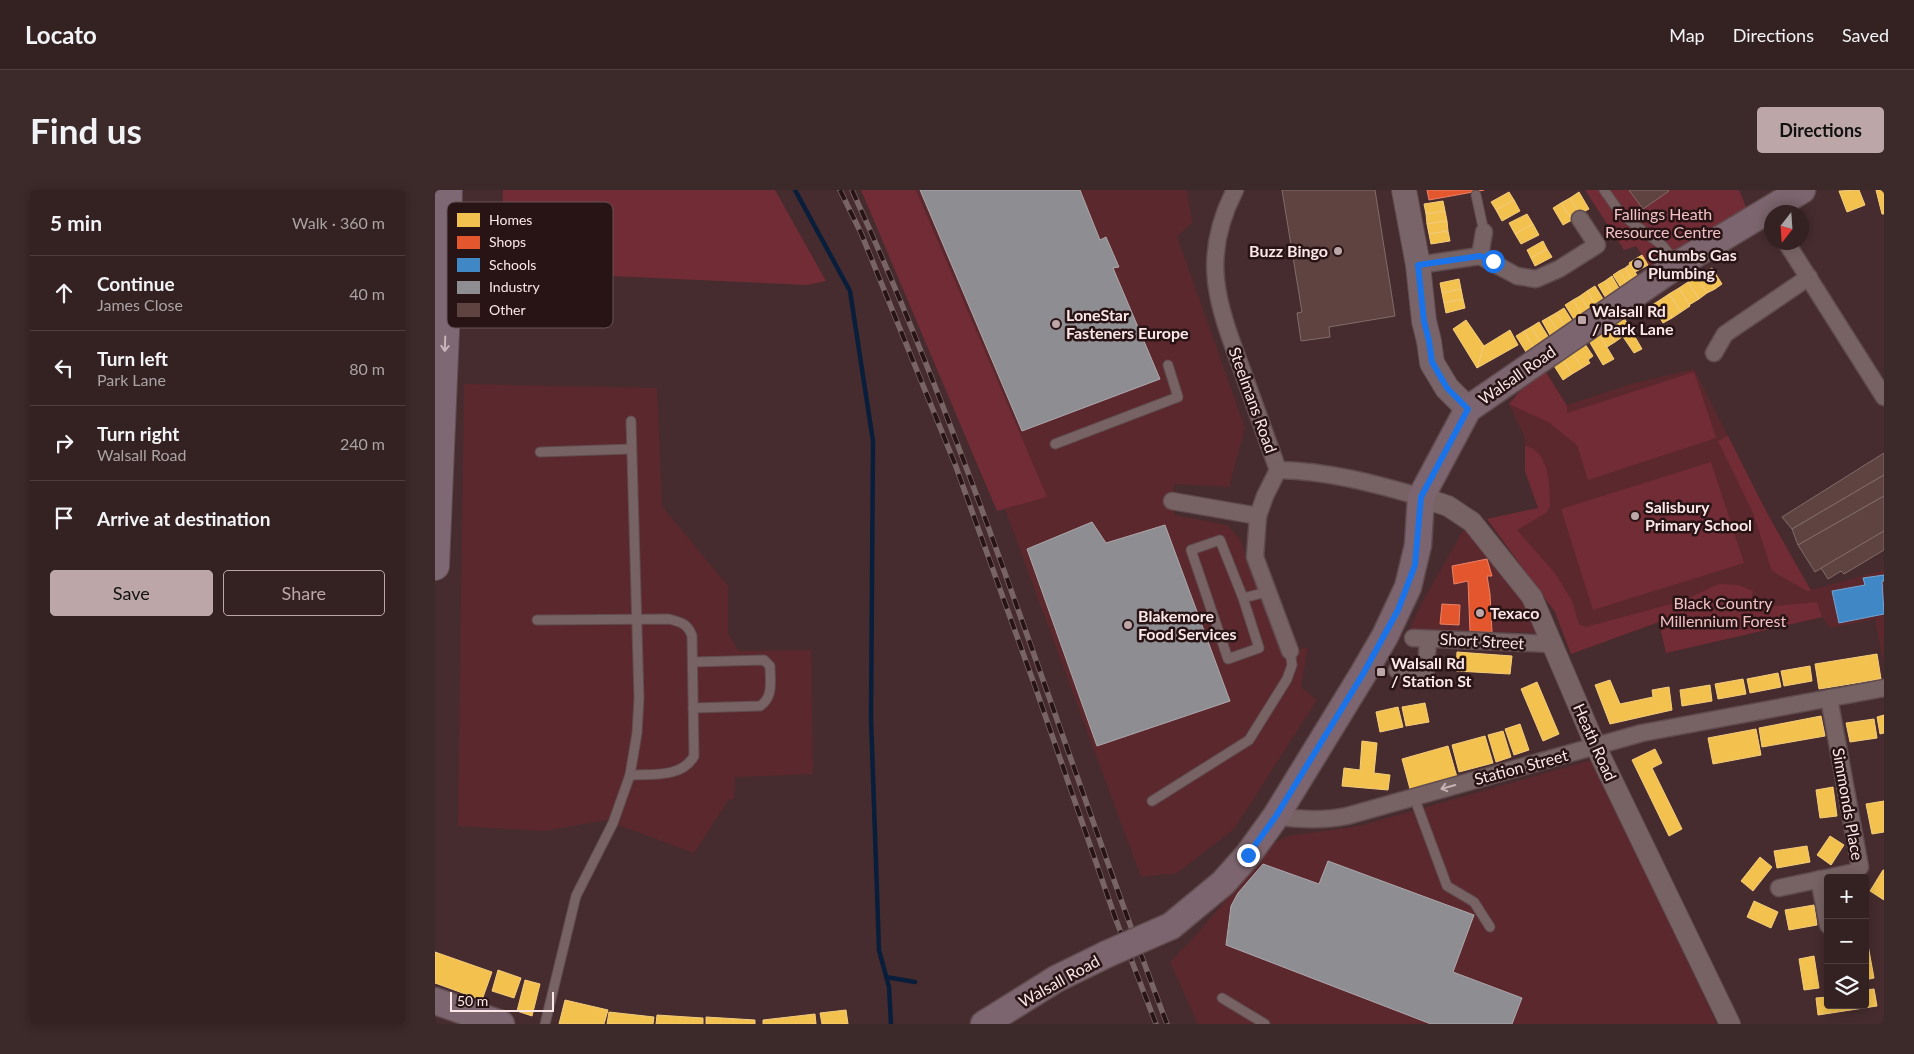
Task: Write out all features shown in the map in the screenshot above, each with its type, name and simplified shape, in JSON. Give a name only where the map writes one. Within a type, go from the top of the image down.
[{"type":"highway","points":[[435,566],[447,237]]},
{"type":"main road","points":[[1404,190],[1418,265],[1424,321],[1432,362],[1447,388],[1468,409]]},
{"type":"main road","name":"Walsall Road","points":[[1782,205],[1802,190]]},
{"type":"main road","name":"Walsall Road","points":[[985,1024],[1057,979],[1107,954],[1171,926],[1223,884],[1248,855],[1276,816],[1363,674],[1398,610],[1415,565],[1421,497],[1468,409],[1677,265],[1764,218]]},
{"type":"main road","points":[[435,1001],[501,1024]]},
{"type":"street","name":"Steelmans Road","points":[[1235,190],[1221,225],[1216,248],[1217,293],[1228,333],[1278,470],[1307,471],[1341,476],[1421,497]]},
{"type":"street","points":[[1418,265],[1480,256],[1517,276],[1536,279],[1559,269],[1597,245],[1580,219]]},
{"type":"street","points":[[1480,256],[1484,232]]},
{"type":"street","points":[[1791,250],[1884,397]]},
{"type":"street","points":[[1714,353],[1725,334],[1809,277]]},
{"type":"street","points":[[1278,470],[1265,496],[1258,516],[1255,556],[1290,652]]},
{"type":"street","name":"Heath Road","points":[[1421,497],[1448,506],[1472,522],[1532,597],[1596,747],[1730,1024]]},
{"type":"street","points":[[1172,501],[1258,516]]},
{"type":"street","name":"Short Street","points":[[1397,670],[1426,671],[1420,638],[1552,644]]},
{"type":"street","name":"Station Street","points":[[1276,816],[1301,820],[1329,820],[1642,733],[1884,688]]},
{"type":"street","name":"Simmonds Place","points":[[1779,888],[1855,872],[1860,867],[1829,698]]},
{"type":"street","points":[[1819,879],[1827,919]]},
{"type":"lane","points":[[1604,190],[1621,214],[1663,246],[1677,265]]},
{"type":"lane","points":[[1476,195],[1484,232]]},
{"type":"lane","points":[[1055,444],[1177,398],[1169,365]]},
{"type":"lane","points":[[545,1024],[576,896],[613,822],[630,775],[637,733],[639,698],[631,421]]},
{"type":"lane","points":[[540,452],[631,449]]},
{"type":"lane","points":[[1220,540],[1243,598],[1259,648],[1228,658],[1191,550],[1220,540]]},
{"type":"lane","points":[[1243,598],[1267,592]]},
{"type":"lane","points":[[537,620],[669,619],[683,622],[689,628],[692,636],[694,756],[689,764],[681,770],[630,775]]},
{"type":"lane","points":[[1152,802],[1249,740],[1287,679],[1293,665],[1290,652]]},
{"type":"lane","points":[[693,662],[764,660],[770,666],[770,696],[760,706],[693,708]]},
{"type":"lane","points":[[1414,797],[1447,886],[1474,902],[1490,927]]},
{"type":"lane","points":[[1222,998],[1265,1024]]},
{"type":"shaded area","points":[[916,190],[1187,190],[1192,223],[1177,236],[1245,428],[1229,487],[1174,484],[1174,515],[1227,525],[1240,539],[1283,653],[1308,647],[1301,687],[1317,700],[1234,829],[1177,873],[1141,877],[1005,509],[1046,497]]},
{"type":"shaded area","name":"Salisbury Primary School","points":[[1542,366],[1567,405],[1631,384],[1694,369],[1767,513],[1811,590],[1884,570],[1884,667],[1875,619],[1830,628],[1822,617],[1666,653],[1659,622],[1571,654],[1555,612],[1487,519],[1538,508],[1525,471],[1525,438],[1509,404]]},
{"type":"shaded area","points":[[464,384],[657,388],[662,506],[728,586],[728,633],[739,651],[811,650],[813,774],[735,777],[734,799],[729,799],[694,853],[605,820],[545,831],[458,826]]},
{"type":"shaded area","points":[[1465,527],[1517,585],[1543,633],[1409,630],[1423,601]]},
{"type":"shaded area","points":[[1592,760],[1717,1024],[1198,1024],[1170,962],[1197,934],[1275,842],[1288,836],[1360,826]]},
{"type":"green space","points":[[503,190],[775,190],[826,281],[807,285],[613,276],[613,202],[503,202]]},
{"type":"green space","points":[[861,190],[916,190],[1047,497],[997,511]]},
{"type":"green space","name":"Fallings Heath Resource Centre","points":[[1585,190],[1739,190],[1746,207],[1653,271],[1636,246],[1624,250]]},
{"type":"green space","points":[[1542,366],[1567,406],[1567,413],[1694,372],[1716,438],[1588,480],[1577,445],[1548,422],[1509,404]]},
{"type":"green space","name":"Black Country Millennium Forest","points":[[1728,436],[1767,513],[1811,591],[1807,591],[1772,571],[1753,513],[1718,441]]},
{"type":"green space","name":"Black Country Millennium Forest","points":[[1525,446],[1533,449],[1544,462],[1549,480],[1550,507],[1546,513],[1517,530],[1555,573],[1572,601],[1579,624],[1586,627],[1682,601],[1719,584],[1739,585],[1753,591],[1751,601],[1754,608],[1817,602],[1822,617],[1666,653],[1659,622],[1571,654],[1555,612],[1487,519],[1538,508],[1525,471]]},
{"type":"green space","points":[[1711,462],[1744,563],[1593,610],[1561,509]]},
{"type":"building: Homes","points":[[1859,190],[1865,205],[1847,212],[1839,191]]},
{"type":"building: Homes","points":[[1876,190],[1884,190],[1884,214],[1882,214]]},
{"type":"building: Homes","points":[[1509,192],[1514,200],[1496,210],[1491,202]]},
{"type":"building: Homes","points":[[1579,192],[1589,209],[1580,214],[1570,198]]},
{"type":"building: Homes","points":[[1570,198],[1580,214],[1572,220],[1561,203]]},
{"type":"building: Homes","points":[[1514,200],[1520,211],[1502,221],[1496,210]]},
{"type":"building: Homes","points":[[1443,201],[1445,211],[1426,214],[1424,204]]},
{"type":"building: Homes","points":[[1561,203],[1572,220],[1563,225],[1553,208]]},
{"type":"building: Homes","points":[[1445,211],[1447,221],[1427,224],[1426,214]]},
{"type":"building: Homes","points":[[1527,214],[1533,224],[1515,234],[1509,223]]},
{"type":"building: Homes","points":[[1447,221],[1448,231],[1429,234],[1427,224]]},
{"type":"building: Homes","points":[[1533,224],[1539,235],[1521,244],[1515,234]]},
{"type":"building: Homes","points":[[1448,231],[1450,241],[1431,244],[1429,234]]},
{"type":"building: Homes","points":[[1543,241],[1547,249],[1531,258],[1527,250]]},
{"type":"building: Homes","points":[[1547,249],[1552,257],[1535,266],[1531,258]]},
{"type":"building: Homes","name":"Chumbs Gas Plumbing","points":[[1642,255],[1648,265],[1635,272],[1629,263]]},
{"type":"building: Homes","points":[[1630,264],[1640,280],[1634,284],[1625,268]]},
{"type":"building: Homes","points":[[1625,268],[1634,284],[1629,287],[1619,271]]},
{"type":"building: Homes","points":[[1712,268],[1722,284],[1715,289],[1704,272]]},
{"type":"building: Homes","points":[[1619,271],[1629,287],[1623,291],[1613,275]]},
{"type":"building: Homes","points":[[1704,272],[1715,289],[1707,293],[1697,277]]},
{"type":"building: Homes","points":[[1612,276],[1621,292],[1614,296],[1605,281]]},
{"type":"building: Homes","points":[[1697,277],[1707,293],[1699,299],[1688,282]]},
{"type":"building: Homes","points":[[1459,279],[1461,289],[1442,293],[1440,283]]},
{"type":"building: Homes","points":[[1605,281],[1614,296],[1607,300],[1598,285]]},
{"type":"building: Homes","points":[[1688,282],[1699,299],[1689,305],[1679,288]]},
{"type":"building: Homes","points":[[1595,286],[1605,302],[1597,307],[1587,291]]},
{"type":"building: Homes","points":[[1679,288],[1690,306],[1681,312],[1669,294]]},
{"type":"building: Homes","points":[[1461,289],[1463,299],[1444,303],[1442,293]]},
{"type":"building: Homes","points":[[1587,291],[1597,307],[1590,312],[1580,296]]},
{"type":"building: Homes","points":[[1669,294],[1681,312],[1672,318],[1660,300]]},
{"type":"building: Homes","points":[[1580,296],[1590,312],[1583,316],[1573,300]]},
{"type":"building: Homes","points":[[1463,299],[1465,308],[1446,313],[1444,303]]},
{"type":"building: Homes","points":[[1573,300],[1583,316],[1575,321],[1565,305]]},
{"type":"building: Homes","points":[[1660,300],[1672,318],[1663,323],[1652,305]]},
{"type":"building: Homes","points":[[1564,308],[1574,324],[1566,328],[1556,313]]},
{"type":"building: Homes","points":[[1556,313],[1566,328],[1559,333],[1549,317]]},
{"type":"building: Homes","points":[[1623,316],[1642,349],[1634,353],[1613,322]]},
{"type":"building: Homes","points":[[1549,317],[1559,333],[1551,337],[1542,321]]},
{"type":"building: Homes","points":[[1466,320],[1484,346],[1477,368],[1453,329]]},
{"type":"building: Homes","points":[[1539,322],[1549,338],[1541,343],[1531,327]]},
{"type":"building: Homes","points":[[1613,322],[1622,337],[1615,342],[1605,327]]},
{"type":"building: Homes","points":[[1531,327],[1541,343],[1533,347],[1524,331]]},
{"type":"building: Homes","points":[[1605,327],[1615,342],[1607,347],[1597,332]]},
{"type":"building: Homes","points":[[1510,330],[1518,345],[1477,368],[1484,346]]},
{"type":"building: Homes","points":[[1524,331],[1533,347],[1526,352],[1516,336]]},
{"type":"building: Homes","points":[[1599,334],[1614,359],[1603,365],[1589,341]]},
{"type":"building: Homes","points":[[1583,341],[1593,356],[1588,360],[1590,363],[1582,368],[1570,349]]},
{"type":"building: Homes","points":[[1570,349],[1582,368],[1572,374],[1560,355]]},
{"type":"building: Homes","points":[[1560,355],[1572,374],[1563,380],[1551,361]]},
{"type":"building: Homes","points":[[1457,652],[1512,656],[1510,674],[1456,671]]},
{"type":"building: Homes","points":[[1877,654],[1881,679],[1819,689],[1815,664]]},
{"type":"building: Homes","points":[[1810,666],[1812,681],[1784,686],[1781,671]]},
{"type":"building: Homes","points":[[1778,673],[1781,687],[1750,693],[1747,679]]},
{"type":"building: Homes","points":[[1743,679],[1746,694],[1718,699],[1715,684]]},
{"type":"building: Homes","points":[[1610,680],[1620,704],[1653,697],[1652,690],[1669,687],[1672,710],[1610,724],[1595,685]]},
{"type":"building: Homes","points":[[1537,682],[1559,734],[1543,741],[1521,689]]},
{"type":"building: Homes","points":[[1710,685],[1712,701],[1682,706],[1680,690]]},
{"type":"building: Homes","points":[[1425,703],[1429,722],[1406,726],[1402,707]]},
{"type":"building: Homes","points":[[1398,707],[1403,727],[1380,732],[1376,712]]},
{"type":"building: Homes","points":[[1884,715],[1884,733],[1880,734],[1877,717]]},
{"type":"building: Homes","points":[[1821,716],[1825,736],[1762,747],[1759,728]]},
{"type":"building: Homes","points":[[1874,719],[1877,738],[1850,742],[1846,723]]},
{"type":"building: Homes","points":[[1520,724],[1529,750],[1514,755],[1505,729]]},
{"type":"building: Homes","points":[[1756,729],[1761,755],[1713,764],[1708,738]]},
{"type":"building: Homes","points":[[1503,731],[1511,757],[1496,762],[1488,735]]},
{"type":"building: Homes","points":[[1485,736],[1493,763],[1459,772],[1452,745]]},
{"type":"building: Homes","points":[[1362,741],[1377,743],[1374,773],[1390,775],[1388,790],[1342,786],[1344,768],[1360,770]]},
{"type":"building: Homes","points":[[1448,746],[1457,777],[1410,789],[1402,759]]},
{"type":"building: Homes","points":[[1655,749],[1662,763],[1652,768],[1682,829],[1669,836],[1632,760]]},
{"type":"building: Homes","points":[[1833,787],[1837,816],[1820,818],[1816,790]]},
{"type":"building: Homes","points":[[1884,801],[1884,832],[1872,834],[1866,804]]},
{"type":"building: Homes","points":[[1830,836],[1844,845],[1831,865],[1817,855]]},
{"type":"building: Homes","points":[[1807,846],[1810,862],[1777,868],[1774,851]]},
{"type":"building: Homes","points":[[1760,857],[1772,867],[1753,891],[1741,881]]},
{"type":"building: Homes","points":[[1884,870],[1884,900],[1870,891]]},
{"type":"building: Homes","points":[[1754,901],[1778,912],[1771,928],[1747,917]]},
{"type":"building: Homes","points":[[1814,905],[1817,925],[1789,930],[1785,910]]},
{"type":"building: Homes","points":[[1869,950],[1874,978],[1869,979]]},
{"type":"building: Homes","points":[[435,952],[492,972],[482,1000],[435,983]]},
{"type":"building: Homes","points":[[1814,956],[1819,988],[1804,990],[1799,959]]},
{"type":"building: Homes","points":[[498,970],[521,978],[514,998],[492,991]]},
{"type":"building: Homes","points":[[525,980],[540,984],[532,1016],[517,1011]]},
{"type":"building: Homes","points":[[1874,989],[1877,1006],[1869,1007],[1869,990]]},
{"type":"building: Homes","points":[[1824,997],[1824,1009],[1857,1009],[1818,1015],[1816,998]]},
{"type":"building: Homes","points":[[565,1000],[608,1010],[604,1024],[559,1024]]},
{"type":"building: Homes","points":[[846,1010],[848,1024],[822,1024],[820,1013]]},
{"type":"building: Homes","points":[[609,1012],[654,1017],[653,1024],[607,1024]]},
{"type":"building: Homes","points":[[815,1014],[816,1024],[763,1024],[763,1020]]},
{"type":"building: Homes","points":[[657,1015],[703,1018],[703,1024],[656,1024]]},
{"type":"building: Homes","points":[[706,1017],[755,1020],[755,1024],[706,1024]]},
{"type":"building: Shops","points":[[1427,190],[1484,190],[1429,200]]},
{"type":"building: Shops","name":"Texaco","points":[[1487,559],[1492,576],[1487,576],[1492,632],[1470,632],[1468,581],[1454,584],[1452,566]]},
{"type":"building: Shops","points":[[1442,604],[1460,605],[1459,625],[1440,624]]},
{"type":"building: Schools","points":[[1884,575],[1884,581],[1882,581],[1884,614],[1839,623],[1832,591],[1865,585],[1863,578]]},
{"type":"building: Industry","name":"LoneStar Fasteners Europe","points":[[920,190],[1080,190],[1100,240],[1106,237],[1119,267],[1113,268],[1160,379],[1022,431]]},
{"type":"building: Industry","name":"Blakemore Food Services","points":[[1092,522],[1106,543],[1165,525],[1230,701],[1097,746],[1027,549]]},
{"type":"building: Industry","points":[[1328,861],[1474,915],[1453,972],[1522,998],[1512,1024],[1431,1024],[1226,945],[1231,906],[1238,893],[1263,864],[1319,884]]},
{"type":"building: Other","name":"Buzz Bingo","points":[[1282,190],[1375,190],[1395,316],[1329,327],[1330,337],[1301,341],[1297,313],[1302,312]]},
{"type":"building: Other","name":"Fallings Heath Resource Centre","points":[[1629,190],[1668,190],[1669,191],[1643,209]]},
{"type":"building: Other","points":[[1884,453],[1884,475],[1792,529],[1782,517]]},
{"type":"building: Other","points":[[1884,475],[1884,496],[1798,545],[1792,529]]},
{"type":"building: Other","points":[[1884,496],[1884,531],[1815,572],[1798,545]]},
{"type":"building: Other","points":[[1884,531],[1884,550],[1844,574],[1841,571],[1828,579],[1821,568]]},
{"type":"waterway","points":[[795,190],[850,291],[873,441],[871,718],[879,950],[889,987],[891,1024]]},
{"type":"waterway","points":[[886,977],[915,982]]},
{"type":"railway","points":[[840,190],[861,233],[955,464],[1116,920],[1156,1024]]},
{"type":"railway","points":[[852,190],[897,292],[939,396],[1167,1024]]},
{"type":"place","name":"Buzz Bingo","points":[[1338,251]]},
{"type":"place","name":"Chumbs Gas Plumbing","points":[[1638,264]]},
{"type":"place","name":"Walsall Rd / Park Lane","points":[[1582,320]]},
{"type":"place","name":"LoneStar Fasteners Europe","points":[[1056,324]]},
{"type":"place","name":"Salisbury Primary School","points":[[1635,516]]},
{"type":"place","name":"Texaco","points":[[1480,613]]},
{"type":"place","name":"Blakemore Food Services","points":[[1128,625]]},
{"type":"place","name":"Walsall Rd / Station St","points":[[1381,672]]},
{"type":"route","points":[[1248,855],[1276,816],[1363,674],[1398,610],[1415,565],[1421,497],[1468,409],[1447,388],[1432,362],[1424,321],[1418,265],[1480,256],[1493,261]]}]
